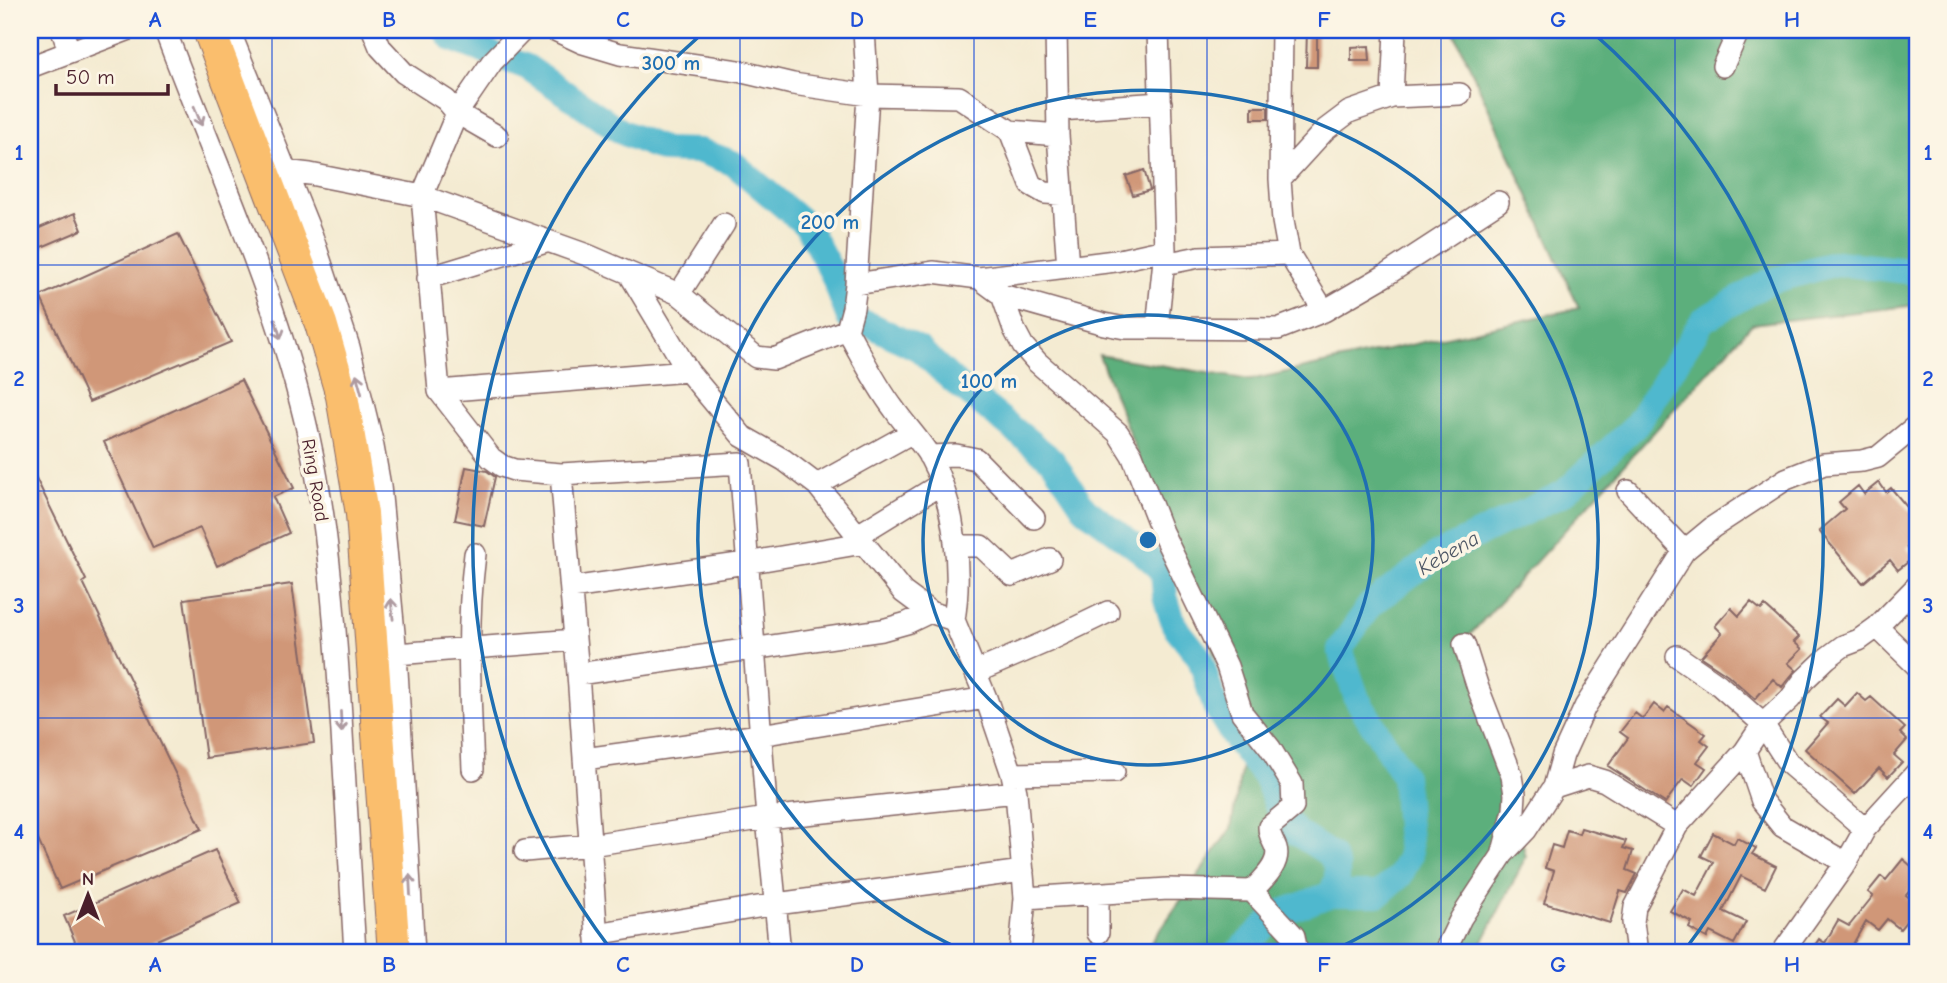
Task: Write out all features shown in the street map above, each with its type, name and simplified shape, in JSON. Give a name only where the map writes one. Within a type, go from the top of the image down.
[{"type":"highway","name":"Ring Road","points":[[188,30],[300,331],[331,445],[346,576],[374,953]]},
{"type":"highway","name":"Ring Road","points":[[209,30],[317,312],[342,396],[362,514],[394,953]]},
{"type":"street","points":[[62,30],[69,51]]},
{"type":"street","points":[[30,67],[127,30]]},
{"type":"street","name":"Ring Road","points":[[165,30],[270,305],[292,374],[313,457],[328,548],[334,612],[355,953]]},
{"type":"street","points":[[229,30],[312,236],[362,394],[380,486],[396,654],[414,953]]},
{"type":"street","points":[[373,30],[380,47],[404,73],[446,100],[457,113],[497,136]]},
{"type":"street","points":[[523,30],[492,62],[457,113],[422,196],[439,391],[491,458],[502,467],[561,474],[740,463]]},
{"type":"street","points":[[555,30],[583,43],[620,54],[738,71],[793,84],[868,95],[959,97],[1010,131],[1058,135]]},
{"type":"street","points":[[864,30],[868,95],[856,284],[850,320],[876,384],[929,456],[949,511],[956,546],[958,595],[954,620],[986,698],[1014,783],[1025,898],[1020,953]]},
{"type":"street","points":[[1056,30],[1058,135],[1068,267]]},
{"type":"street","points":[[1157,328],[1164,257],[1158,30]]},
{"type":"street","points":[[1282,30],[1280,179],[1283,220],[1289,254],[1324,312]]},
{"type":"street","points":[[1392,97],[1395,30]]},
{"type":"street","points":[[1723,66],[1739,30]]},
{"type":"street","points":[[1280,179],[1336,121],[1366,104],[1392,97],[1460,94]]},
{"type":"street","points":[[1059,110],[1161,103]]},
{"type":"street","points":[[1010,131],[1031,185],[1045,193],[1061,194]]},
{"type":"street","points":[[285,171],[422,196],[587,255],[679,294],[756,358],[774,359],[850,320]]},
{"type":"street","points":[[979,278],[1002,295],[1125,328],[1278,329],[1324,312],[1498,202]]},
{"type":"street","points":[[679,294],[723,224]]},
{"type":"street","points":[[428,278],[546,242]]},
{"type":"street","points":[[856,284],[933,272],[979,278],[1164,257],[1289,254]]},
{"type":"street","points":[[629,273],[688,371],[742,436],[784,460],[817,485],[904,592],[930,612],[954,620]]},
{"type":"street","points":[[1002,295],[1014,329],[1023,345],[1037,362],[1118,433],[1132,455],[1162,532],[1227,666],[1242,713],[1270,748],[1292,784],[1294,801],[1269,831],[1278,852],[1278,859],[1259,899]]},
{"type":"street","points":[[439,391],[688,371]]},
{"type":"street","points":[[1444,953],[1461,918],[1503,853],[1526,830],[1554,787],[1563,755],[1585,707],[1684,551],[1756,496],[1786,479],[1824,464],[1878,457],[1917,425]]},
{"type":"street","points":[[817,485],[911,433]]},
{"type":"street","points":[[742,436],[740,463],[746,563],[780,953]]},
{"type":"street","points":[[929,456],[956,455],[976,458],[1034,518]]},
{"type":"street","points":[[561,474],[597,943],[776,904],[1024,871]]},
{"type":"street","points":[[571,588],[746,563],[860,539],[941,484]]},
{"type":"street","points":[[1628,491],[1684,551]]},
{"type":"street","points":[[956,546],[981,546],[1012,575],[1050,559]]},
{"type":"street","points":[[473,769],[468,648],[475,554]]},
{"type":"street","points":[[1637,953],[1634,907],[1677,826],[1745,751],[1762,724],[1790,699],[1804,680],[1843,646],[1859,640],[1877,626],[1917,586]]},
{"type":"street","points":[[578,674],[882,629],[907,623],[930,612]]},
{"type":"street","points":[[976,672],[1048,642],[1108,612]]},
{"type":"street","points":[[1877,626],[1917,666]]},
{"type":"street","points":[[396,654],[575,640]]},
{"type":"street","points":[[1464,644],[1512,776],[1514,810],[1503,853]]},
{"type":"street","points":[[1677,656],[1719,685],[1762,724],[1787,764],[1865,829]]},
{"type":"street","points":[[584,759],[760,735],[986,698]]},
{"type":"street","points":[[1745,751],[1762,800],[1782,826],[1846,863]]},
{"type":"street","points":[[525,851],[590,845],[1014,783],[1114,772]]},
{"type":"street","points":[[1782,953],[1846,863],[1865,829],[1917,772]]},
{"type":"street","points":[[1554,787],[1588,776],[1605,781],[1677,826]]},
{"type":"street","points":[[1025,898],[1168,889],[1259,899],[1294,936],[1297,953]]},
{"type":"street","points":[[1098,894],[1098,933]]},
{"type":"green space","points":[[1453,30],[1917,30],[1917,305],[1752,324],[1467,638],[1526,857],[1477,953],[1144,953],[1231,828],[1247,737],[1099,355],[1250,380],[1579,308]]},
{"type":"building","points":[[1307,30],[1317,30],[1317,67],[1306,67]]},
{"type":"building","points":[[1369,46],[1370,61],[1351,61],[1351,47]]},
{"type":"building","points":[[1252,107],[1268,107],[1268,119],[1252,119]]},
{"type":"building","points":[[1144,170],[1150,190],[1133,195],[1126,176]]},
{"type":"building","points":[[75,213],[82,230],[30,252],[30,232]]},
{"type":"building","points":[[178,234],[231,342],[89,402],[40,296]]},
{"type":"building","points":[[241,380],[294,488],[273,497],[289,533],[217,566],[200,528],[153,548],[104,442]]},
{"type":"building","points":[[30,466],[202,829],[60,889],[30,822]]},
{"type":"building","points":[[466,467],[487,471],[495,477],[484,526],[455,520]]},
{"type":"building","points":[[1879,482],[1886,492],[1891,488],[1917,519],[1917,540],[1907,548],[1914,557],[1898,570],[1890,560],[1863,583],[1819,531],[1845,509],[1839,502],[1858,486],[1864,494]]},
{"type":"building","points":[[292,584],[314,743],[206,758],[184,599]]},
{"type":"building","points":[[1751,602],[1761,610],[1765,606],[1799,637],[1794,642],[1802,649],[1788,663],[1796,670],[1782,687],[1773,679],[1755,699],[1728,675],[1701,657],[1722,633],[1715,626],[1731,608],[1739,616]]},
{"type":"building","points":[[1857,693],[1866,701],[1871,697],[1905,728],[1900,733],[1907,740],[1894,755],[1902,762],[1888,777],[1879,768],[1855,794],[1805,749],[1828,723],[1820,717],[1837,699],[1845,706]]},
{"type":"building","points":[[1654,704],[1664,712],[1668,707],[1706,734],[1701,740],[1709,746],[1697,762],[1706,768],[1693,786],[1683,779],[1665,803],[1608,766],[1628,738],[1620,732],[1635,713],[1643,719]]},
{"type":"building","points":[[1581,828],[1626,841],[1623,848],[1633,851],[1627,870],[1637,874],[1627,893],[1620,891],[1610,923],[1544,903],[1554,871],[1545,868],[1552,845],[1562,848],[1567,830],[1579,834]]},
{"type":"building","points":[[1713,833],[1734,844],[1737,838],[1756,848],[1752,854],[1776,866],[1765,888],[1741,876],[1723,911],[1746,922],[1734,944],[1710,932],[1707,938],[1689,928],[1692,922],[1670,911],[1683,889],[1696,896],[1714,862],[1701,856]]},
{"type":"building","points":[[215,850],[241,903],[128,953],[80,953],[64,916]]},
{"type":"building","points":[[1903,859],[1917,871],[1917,881],[1906,895],[1917,904],[1917,908],[1900,929],[1887,919],[1878,930],[1866,921],[1848,953],[1810,953],[1819,939],[1825,943],[1838,920],[1849,926],[1873,896],[1868,892],[1881,876],[1886,880]]},
{"type":"waterway","points":[[445,30],[452,39],[527,67],[622,132],[664,150],[700,151],[733,163],[807,226],[833,275],[849,318],[873,326],[919,349],[951,379],[1052,460],[1085,509],[1163,571],[1165,596],[1174,625],[1200,658],[1215,706],[1235,739],[1266,778],[1281,814],[1297,833],[1331,855],[1337,868],[1337,879],[1331,894]]},
{"type":"waterway","name":"Kebena","points":[[1237,953],[1278,914],[1331,894],[1379,894],[1400,876],[1410,855],[1404,776],[1357,699],[1340,649],[1370,605],[1438,554],[1564,493],[1636,425],[1703,320],[1768,282],[1837,263],[1917,272]]}]
